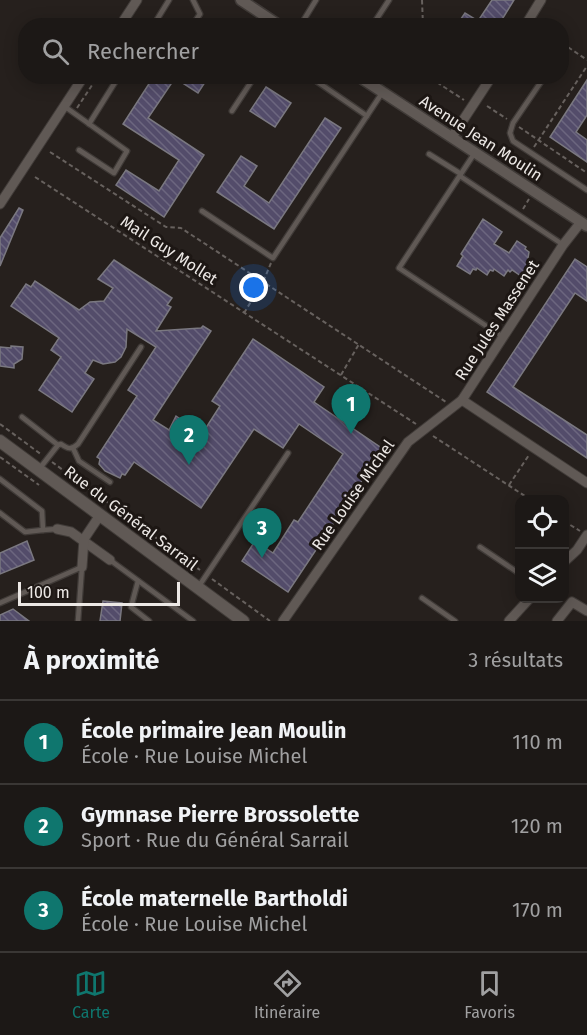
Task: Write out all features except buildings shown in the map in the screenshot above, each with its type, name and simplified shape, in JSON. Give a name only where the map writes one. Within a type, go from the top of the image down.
[{"type":"main road","name":"Rue du Général Sarrail","points":[[0,441],[243,621]]},
{"type":"street","points":[[125,18],[137,0]]},
{"type":"street","points":[[241,0],[268,18]]},
{"type":"street","points":[[530,18],[541,0]]},
{"type":"street","points":[[0,204],[79,84]]},
{"type":"street","name":"Avenue Jean Moulin","points":[[369,84],[585,221]]},
{"type":"street","points":[[452,137],[485,84]]},
{"type":"street","name":"Rue Jules Massenet","points":[[585,221],[563,245],[462,400],[587,483]]},
{"type":"street","name":"Rue Louise Michel","points":[[284,621],[408,442],[462,400]]},
{"type":"street","points":[[82,567],[84,539],[100,515]]},
{"type":"street","points":[[57,529],[71,532],[84,539],[110,560]]},
{"type":"street","points":[[569,557],[587,535]]},
{"type":"street","points":[[557,621],[572,602],[587,611]]},
{"type":"street","points":[[509,621],[525,603]]},
{"type":"lane","points":[[158,18],[169,0]]},
{"type":"lane","points":[[193,0],[200,14],[197,18]]},
{"type":"lane","points":[[305,18],[316,0]]},
{"type":"lane","points":[[377,18],[389,0]]},
{"type":"lane","points":[[89,124],[114,84]]},
{"type":"lane","points":[[232,111],[250,84]]},
{"type":"lane","points":[[321,84],[367,116]]},
{"type":"lane","points":[[540,84],[513,123],[510,133],[513,141],[587,190]]},
{"type":"lane","points":[[201,211],[273,258],[382,93]]},
{"type":"lane","points":[[64,106],[127,151],[114,173],[79,150]]},
{"type":"lane","points":[[476,152],[399,268],[503,337]]},
{"type":"lane","points":[[429,154],[563,245]]},
{"type":"lane","points":[[22,417],[58,445],[61,444],[68,449],[73,448],[78,444],[141,347]]},
{"type":"lane","points":[[39,469],[58,445]]},
{"type":"lane","points":[[73,448],[79,461],[110,482]]},
{"type":"lane","points":[[198,587],[288,453]]},
{"type":"lane","points":[[0,479],[42,511],[43,530]]},
{"type":"lane","points":[[0,513],[25,532],[57,529]]},
{"type":"lane","points":[[480,547],[515,571]]},
{"type":"lane","points":[[110,560],[193,621]]},
{"type":"lane","points":[[0,603],[82,567],[78,621]]},
{"type":"lane","points":[[138,581],[131,607],[149,621]]},
{"type":"lane","points":[[422,598],[455,621]]},
{"type":"path","points":[[422,0],[423,18]]},
{"type":"path","points":[[569,49],[587,60]]},
{"type":"path","points":[[519,170],[587,66]]},
{"type":"path","points":[[74,113],[93,84]]},
{"type":"path","points":[[439,84],[472,106]]},
{"type":"path","points":[[487,106],[587,173]]},
{"type":"path","name":"Mail Guy Mollet","points":[[50,152],[166,227],[181,228],[444,400],[452,408]]},
{"type":"path","name":"Mail Guy Mollet","points":[[35,177],[524,495]]},
{"type":"path","points":[[519,216],[529,199]]},
{"type":"path","points":[[244,313],[263,282],[273,258]]},
{"type":"path","points":[[340,375],[359,344]]},
{"type":"path","points":[[0,424],[270,621]]},
{"type":"path","points":[[510,485],[529,455]]},
{"type":"path","points":[[569,524],[587,535]]},
{"type":"place","name":"École primaire Jean Moulin","points":[[351,434]]},
{"type":"place","name":"Gymnase Pierre Brossolette","points":[[189,465]]},
{"type":"place","name":"École maternelle Bartholdi","points":[[262,558]]}]
